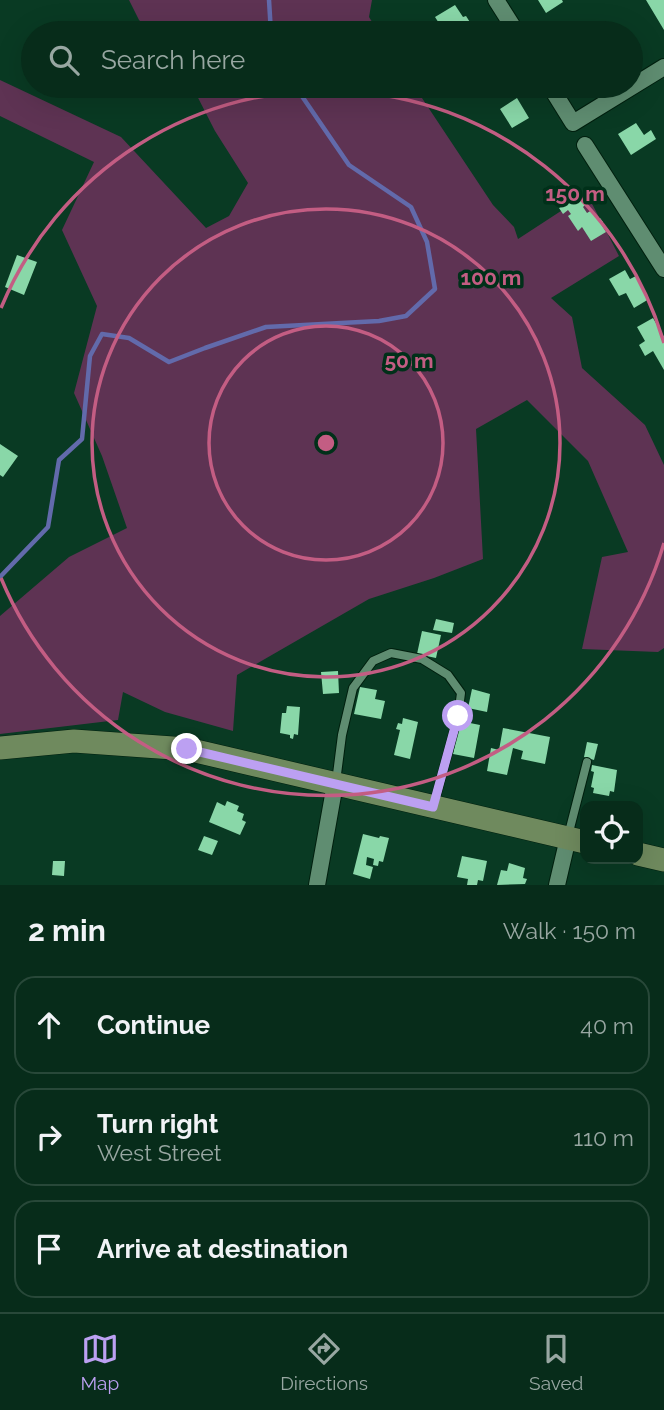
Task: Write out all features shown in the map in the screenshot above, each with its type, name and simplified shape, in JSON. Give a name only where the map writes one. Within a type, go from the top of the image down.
[{"type":"main road","points":[[0,748],[74,741],[187,749],[576,840]]},
{"type":"main road","points":[[643,855],[664,860]]},
{"type":"street","points":[[496,0],[509,21]]},
{"type":"street","points":[[643,80],[664,67]]},
{"type":"street","points":[[557,98],[573,123],[614,98]]},
{"type":"street","points":[[585,145],[664,269]]},
{"type":"street","points":[[317,885],[335,784]]},
{"type":"street","points":[[557,885],[576,840]]},
{"type":"lane","points":[[335,784],[342,735],[353,688],[373,662],[391,653],[422,659],[448,675],[461,693],[458,716],[433,807]]},
{"type":"lane","points":[[576,840],[587,762]]},
{"type":"shaded area","points":[[129,0],[372,0],[369,17],[372,21],[139,20]]},
{"type":"shaded area","points":[[0,80],[21,90],[21,98],[38,98],[121,137],[206,228],[229,216],[248,183],[215,131],[198,98],[422,98],[493,205],[514,227],[518,239],[587,194],[619,256],[551,298],[572,317],[582,368],[645,425],[664,465],[664,648],[658,652],[582,649],[602,557],[628,552],[588,461],[527,400],[476,429],[483,559],[369,599],[237,675],[233,731],[165,712],[123,692],[118,720],[0,734],[0,616],[69,557],[127,528],[102,456],[74,393],[97,306],[62,230],[94,162],[0,116]]},
{"type":"building","points":[[538,0],[562,0],[563,2],[546,13]]},
{"type":"building","points":[[646,0],[664,0],[664,30]]},
{"type":"building","points":[[455,5],[469,21],[438,21],[435,17]]},
{"type":"building","points":[[517,98],[529,118],[512,128],[500,109]]},
{"type":"building","points":[[636,123],[644,135],[651,130],[656,139],[631,155],[618,134]]},
{"type":"building","points":[[575,190],[587,213],[592,210],[603,222],[601,224],[606,232],[591,241],[582,227],[578,231],[568,216],[571,214],[568,210],[563,214],[559,208],[564,205],[561,199]]},
{"type":"building","points":[[17,255],[37,262],[24,295],[5,287]]},
{"type":"building","points":[[625,270],[630,279],[636,276],[649,299],[634,308],[626,293],[619,296],[609,279]]},
{"type":"building","points":[[653,318],[664,337],[664,370],[653,351],[645,356],[639,345],[645,341],[637,327]]},
{"type":"building","points":[[0,444],[18,456],[3,477],[0,475]]},
{"type":"building","points":[[436,619],[454,623],[452,633],[433,630]]},
{"type":"building","points":[[422,631],[441,635],[436,658],[417,654]]},
{"type":"building","points":[[338,671],[339,693],[323,694],[321,672]]},
{"type":"building","points":[[360,687],[377,690],[375,699],[385,701],[381,719],[354,714]]},
{"type":"building","points":[[472,689],[490,694],[487,712],[468,708]]},
{"type":"building","points":[[287,706],[300,707],[298,735],[294,734],[293,739],[290,735],[280,733],[282,713],[286,713]]},
{"type":"building","points":[[403,718],[418,722],[410,759],[394,755],[400,730],[396,729],[398,723],[402,724]]},
{"type":"building","points":[[460,721],[480,725],[474,758],[453,754]]},
{"type":"building","points":[[503,728],[550,737],[545,764],[521,759],[523,751],[513,748],[507,775],[487,771],[491,748],[499,750]]},
{"type":"building","points":[[587,742],[598,744],[594,760],[584,757]]},
{"type":"building","points":[[592,765],[617,770],[614,792],[610,791],[609,796],[593,793]]},
{"type":"building","points":[[227,801],[239,806],[237,811],[244,814],[242,820],[246,822],[240,835],[209,822],[217,802],[225,806]]},
{"type":"building","points":[[363,834],[389,838],[383,862],[379,861],[378,866],[373,865],[374,859],[367,857],[366,865],[373,867],[370,879],[353,874]]},
{"type":"building","points":[[204,836],[218,841],[212,855],[198,850]]},
{"type":"building","points":[[462,856],[487,861],[483,881],[478,880],[477,885],[467,885],[468,879],[457,877]]},
{"type":"building","points":[[53,861],[65,861],[64,876],[52,875]]},
{"type":"building","points":[[509,863],[525,868],[525,884],[497,885],[501,870],[507,871]]},
{"type":"waterway","points":[[269,0],[270,21]]},
{"type":"waterway","points":[[0,577],[48,527],[59,460],[82,439],[90,356],[102,334],[129,338],[169,362],[266,327],[379,321],[406,316],[435,289],[427,242],[411,207],[349,165],[303,98]]},
{"type":"route","points":[[187,749],[433,807],[458,716]]}]
